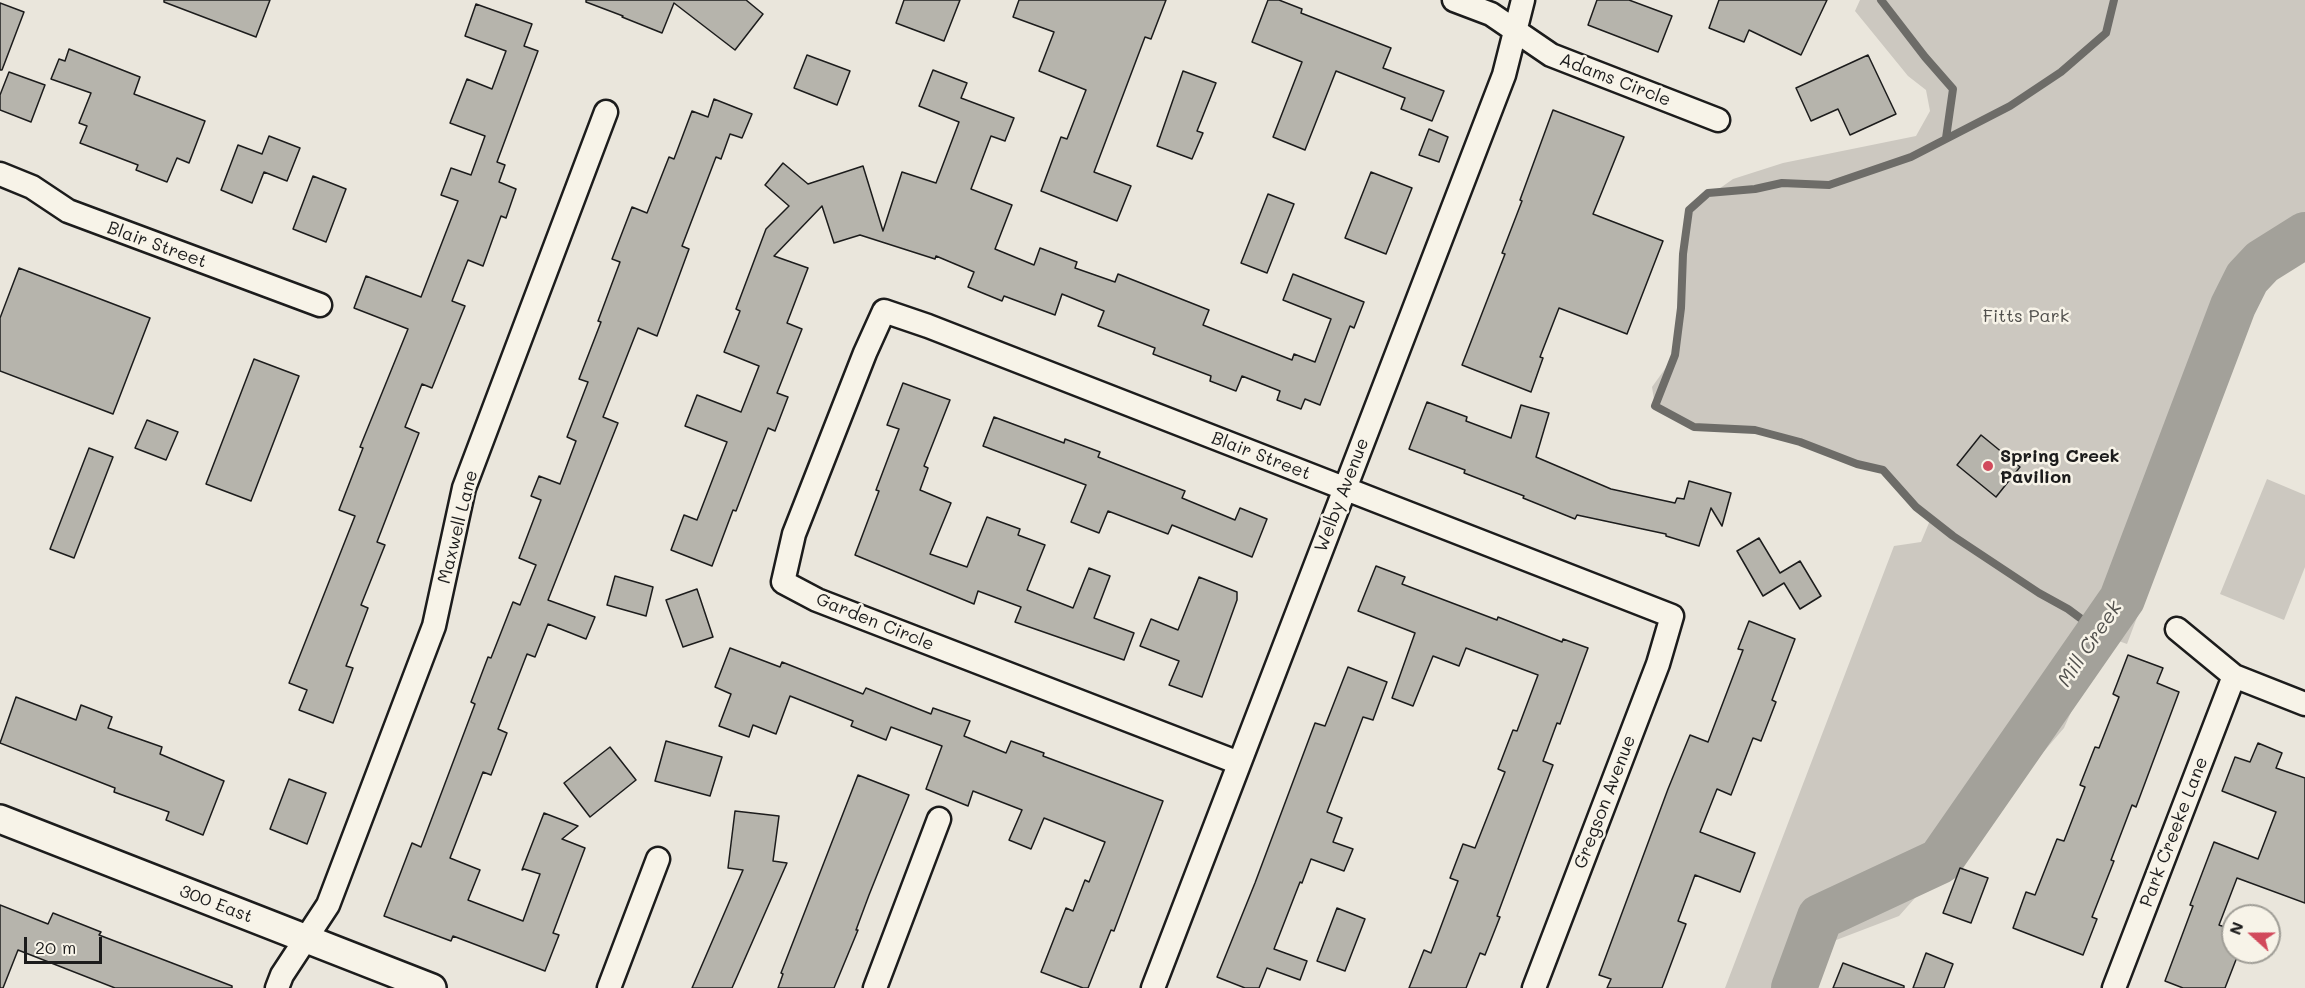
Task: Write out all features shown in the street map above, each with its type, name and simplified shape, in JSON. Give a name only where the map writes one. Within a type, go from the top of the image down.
[{"type":"street","name":"Adams Circle","points":[[1454,0],[1491,14],[1551,55],[1718,120]]},
{"type":"street","name":"Welby Avenue","points":[[1153,988],[1504,75],[1523,0]]},
{"type":"street","name":"Maxwell Lane","points":[[277,988],[282,975],[328,905],[434,626],[464,488],[606,112]]},
{"type":"street","name":"Blair Street","points":[[0,174],[32,187],[68,211],[320,305]]},
{"type":"street","name":"Blair Street","points":[[884,311],[928,326],[1672,616]]},
{"type":"street","name":"Garden Circle","points":[[884,311],[865,353],[794,534],[783,582],[817,600],[1239,763]]},
{"type":"street","name":"Gregson Avenue","points":[[1534,988],[1658,664],[1672,616]]},
{"type":"street","points":[[2177,629],[2234,676],[2305,704]]},
{"type":"street","name":"Park Creeke Lane","points":[[2114,988],[2234,676]]},
{"type":"street","name":"300 East","points":[[0,819],[432,988]]},
{"type":"street","points":[[875,988],[939,819]]},
{"type":"street","points":[[609,988],[658,860]]},
{"type":"green space","name":"Fitts Park","points":[[1860,0],[2305,0],[2305,256],[2273,276],[2256,301],[2127,644],[2105,636],[2064,728],[1980,826],[1967,859],[1954,854],[1899,916],[1831,942],[1814,988],[1725,988],[1894,546],[1921,542],[1931,518],[1883,470],[1755,430],[1694,427],[1655,406],[1652,387],[1675,355],[1689,210],[1733,179],[1783,163],[1916,136],[1930,111],[1926,90],[1908,76],[1855,11]]},
{"type":"green space","points":[[2267,479],[2305,495],[2305,567],[2284,620],[2220,594]]},
{"type":"building","points":[[164,0],[270,0],[256,37],[164,2]]},
{"type":"building","points":[[586,0],[746,0],[763,14],[735,50],[674,3],[662,33],[586,2]]},
{"type":"building","points":[[904,0],[960,0],[944,41],[896,23]]},
{"type":"building","points":[[1019,0],[1166,0],[1151,39],[1145,37],[1094,172],[1131,186],[1117,221],[1041,191],[1061,137],[1067,139],[1086,90],[1039,71],[1054,32],[1013,17]]},
{"type":"building","points":[[1268,0],[1279,0],[1302,9],[1301,13],[1391,48],[1383,68],[1444,91],[1432,121],[1401,109],[1405,98],[1336,71],[1305,150],[1273,137],[1302,62],[1252,42]]},
{"type":"building","points":[[1597,0],[1629,0],[1672,16],[1658,52],[1588,25]]},
{"type":"building","points":[[1719,0],[1827,0],[1801,55],[1749,30],[1744,42],[1709,28]]},
{"type":"building","points":[[0,3],[24,12],[2,70],[0,70]]},
{"type":"building","points":[[476,4],[532,24],[524,46],[538,51],[497,162],[505,165],[499,182],[516,189],[506,218],[501,216],[483,266],[468,260],[452,301],[465,306],[432,388],[422,384],[405,427],[419,433],[377,542],[385,545],[361,605],[368,608],[346,666],[353,668],[333,723],[299,710],[307,690],[289,683],[355,516],[339,510],[363,448],[360,447],[408,329],[354,308],[366,276],[421,297],[458,201],[441,195],[451,168],[471,175],[485,136],[450,123],[467,79],[492,89],[506,51],[465,36]]},
{"type":"building","points":[[69,49],[140,77],[134,94],[205,121],[189,163],[177,158],[167,182],[136,170],[138,165],[80,143],[87,126],[79,123],[91,93],[51,79],[59,59],[65,61]]},
{"type":"building","points":[[807,55],[850,71],[837,105],[794,88]]},
{"type":"building","points":[[1868,55],[1896,114],[1850,135],[1838,109],[1811,121],[1796,88]]},
{"type":"building","points":[[933,70],[967,83],[961,98],[1014,118],[1005,141],[991,136],[971,189],[1012,205],[995,249],[1034,265],[1040,248],[1077,262],[1075,268],[1115,282],[1118,274],[1209,310],[1203,325],[1292,360],[1294,354],[1315,362],[1331,319],[1283,300],[1293,274],[1364,302],[1354,328],[1350,326],[1320,405],[1305,399],[1301,409],[1277,400],[1280,391],[1242,376],[1236,391],[1210,381],[1211,376],[1153,354],[1155,348],[1098,326],[1104,311],[1062,294],[1055,315],[1004,296],[1002,301],[968,287],[974,272],[936,256],[935,259],[860,235],[834,243],[822,206],[774,256],[808,268],[787,323],[802,329],[777,393],[788,397],[775,431],[768,428],[712,566],[671,550],[684,515],[697,520],[727,442],[685,426],[697,395],[741,412],[759,366],[724,352],[740,311],[736,309],[766,229],[789,206],[765,185],[783,163],[808,184],[863,166],[883,231],[902,172],[936,183],[959,122],[919,106]]},
{"type":"building","points":[[1183,71],[1216,83],[1197,131],[1203,133],[1192,159],[1157,146]]},
{"type":"building","points":[[9,72],[45,85],[31,122],[0,110],[0,95]]},
{"type":"building","points":[[714,99],[752,114],[742,138],[730,134],[721,159],[716,157],[682,246],[689,249],[657,336],[638,328],[603,417],[618,423],[548,600],[595,617],[586,639],[548,624],[535,657],[527,654],[498,729],[507,733],[491,775],[483,772],[450,858],[480,870],[468,900],[523,921],[540,874],[522,870],[544,813],[578,826],[562,839],[585,848],[553,933],[559,935],[545,971],[453,936],[451,941],[384,916],[412,843],[421,847],[475,704],[471,702],[488,657],[491,658],[513,602],[520,605],[536,565],[519,558],[541,500],[531,496],[539,476],[560,484],[576,441],[567,437],[588,382],[579,379],[601,322],[598,321],[620,262],[612,259],[632,207],[647,213],[669,157],[674,159],[692,111],[708,117]]},
{"type":"building","points":[[1553,110],[1624,137],[1593,214],[1663,241],[1627,334],[1559,308],[1540,357],[1543,358],[1531,392],[1462,365],[1505,254],[1502,253]]},
{"type":"building","points":[[1429,129],[1448,137],[1439,162],[1419,155]]},
{"type":"building","points":[[269,136],[300,148],[287,181],[264,172],[252,203],[221,190],[238,145],[262,154]]},
{"type":"building","points":[[1371,172],[1412,188],[1386,254],[1345,238]]},
{"type":"building","points":[[313,176],[346,189],[326,242],[293,229]]},
{"type":"building","points":[[1268,194],[1294,204],[1267,273],[1241,263]]},
{"type":"building","points":[[19,268],[150,318],[113,414],[0,371],[0,318]]},
{"type":"building","points":[[254,359],[299,376],[251,501],[206,484]]},
{"type":"building","points":[[903,383],[950,400],[924,466],[928,468],[920,490],[951,503],[930,554],[967,567],[987,517],[1020,529],[1018,535],[1045,545],[1027,590],[1073,608],[1089,568],[1110,576],[1094,618],[1134,633],[1124,660],[1015,622],[1021,607],[978,591],[974,604],[855,555],[899,429],[887,425]]},
{"type":"building","points":[[1427,402],[1467,417],[1466,421],[1511,438],[1521,405],[1549,413],[1536,457],[1611,489],[1675,503],[1677,498],[1684,499],[1689,481],[1731,493],[1722,526],[1711,508],[1699,546],[1666,536],[1666,534],[1577,515],[1575,519],[1523,498],[1524,496],[1464,473],[1465,470],[1409,449]]},
{"type":"building","points":[[994,417],[1064,443],[1065,439],[1100,452],[1098,457],[1185,491],[1182,498],[1235,520],[1240,508],[1267,519],[1252,557],[1172,525],[1168,534],[1108,511],[1099,533],[1071,522],[1086,485],[983,446]]},
{"type":"building","points":[[147,420],[178,432],[166,460],[135,448]]},
{"type":"building","name":"Spring Creek Pavilion","points":[[1981,435],[2020,467],[1996,497],[1957,465]]},
{"type":"building","points":[[89,448],[113,457],[74,558],[50,549]]},
{"type":"building","points":[[1759,538],[1780,573],[1800,561],[1821,596],[1800,609],[1784,583],[1763,596],[1737,551]]},
{"type":"building","points":[[1376,566],[1405,577],[1402,584],[1497,620],[1498,617],[1562,642],[1563,639],[1588,648],[1560,724],[1557,723],[1543,761],[1553,765],[1497,916],[1500,917],[1485,955],[1480,953],[1466,988],[1409,988],[1424,950],[1431,953],[1458,881],[1450,878],[1463,844],[1475,848],[1505,772],[1498,769],[1513,730],[1517,731],[1538,675],[1466,648],[1459,666],[1433,656],[1413,706],[1392,698],[1415,633],[1358,611]]},
{"type":"building","points":[[615,576],[653,587],[646,616],[607,605]]},
{"type":"building","points":[[1199,577],[1237,592],[1237,600],[1202,697],[1169,685],[1179,661],[1140,646],[1151,619],[1178,630]]},
{"type":"building","points":[[697,589],[713,637],[683,647],[666,600]]},
{"type":"building","points":[[1749,621],[1795,639],[1772,700],[1776,702],[1761,741],[1753,738],[1731,795],[1717,789],[1700,832],[1755,853],[1740,892],[1695,875],[1678,921],[1686,924],[1662,988],[1607,988],[1611,979],[1599,975],[1668,789],[1690,735],[1708,742],[1743,650],[1738,649]]},
{"type":"building","points":[[730,648],[780,667],[782,662],[863,694],[866,688],[931,714],[933,708],[970,721],[964,736],[1006,753],[1011,741],[1044,753],[1043,756],[1163,801],[1114,931],[1111,930],[1088,988],[1041,972],[1066,908],[1073,911],[1085,880],[1089,882],[1105,842],[1044,818],[1031,849],[1009,840],[1022,810],[973,791],[968,806],[926,789],[942,746],[891,727],[886,740],[851,726],[853,721],[790,696],[776,734],[753,725],[749,737],[719,726],[731,694],[715,687]]},
{"type":"building","points":[[2128,655],[2163,668],[2157,683],[2179,692],[2136,807],[2132,805],[2111,860],[2114,861],[2092,917],[2097,919],[2083,955],[2013,928],[2026,892],[2035,895],[2057,839],[2064,841],[2085,787],[2080,785],[2095,747],[2099,748],[2119,697],[2113,694]]},
{"type":"building","points":[[1348,667],[1387,682],[1373,720],[1363,717],[1327,812],[1342,818],[1333,842],[1353,849],[1344,871],[1311,859],[1302,883],[1300,882],[1274,949],[1307,961],[1300,980],[1267,968],[1259,988],[1245,988],[1217,977],[1315,723],[1325,726]]},
{"type":"building","points":[[16,697],[76,720],[81,705],[112,717],[108,728],[162,747],[160,754],[224,781],[203,835],[166,820],[169,812],[114,792],[115,788],[0,743]]},
{"type":"building","points":[[666,741],[722,757],[710,796],[655,781]]},
{"type":"building","points":[[2258,743],[2282,753],[2276,768],[2305,778],[2305,903],[2237,878],[2227,904],[2221,904],[2219,925],[2221,926],[2221,964],[2234,964],[2225,988],[2183,988],[2165,981],[2214,842],[2258,859],[2276,812],[2222,791],[2235,757],[2250,762]]},
{"type":"building","points":[[610,747],[636,780],[590,817],[564,783]]},
{"type":"building","points":[[858,775],[909,795],[834,988],[778,988],[783,974],[781,973]]},
{"type":"building","points":[[289,779],[326,793],[307,844],[270,829]]},
{"type":"building","points":[[735,811],[779,816],[773,861],[787,863],[732,988],[692,988],[743,870],[728,868]]},
{"type":"building","points":[[1960,868],[1988,878],[1971,923],[1943,913]]},
{"type":"building","points":[[0,905],[48,924],[53,913],[101,932],[99,935],[232,986],[232,988],[115,988],[18,950],[3,988],[0,988]]},
{"type":"building","points":[[1337,908],[1365,919],[1345,971],[1317,961]]},
{"type":"building","points":[[1926,953],[1953,964],[1944,988],[1913,988]]},
{"type":"building","points":[[1843,963],[1904,986],[1904,988],[1833,988]]},
{"type":"waterway","points":[[1881,0],[1953,89],[1946,138]]},
{"type":"waterway","points":[[2099,632],[2068,609],[2039,593],[1953,536],[1916,507],[1883,470],[1857,464],[1800,442],[1755,430],[1694,427],[1655,406],[1675,355],[1689,210],[1708,193],[1755,189],[1782,183],[1829,185],[1911,157],[2010,106],[2061,72],[2106,33],[2114,0]]},
{"type":"waterway","name":"Mill Creek","points":[[1794,988],[1820,917],[1940,861],[2122,599],[2233,306],[2247,278],[2262,262],[2305,235]]},
{"type":"place","name":"Spring Creek Pavilion","points":[[1988,466]]}]
